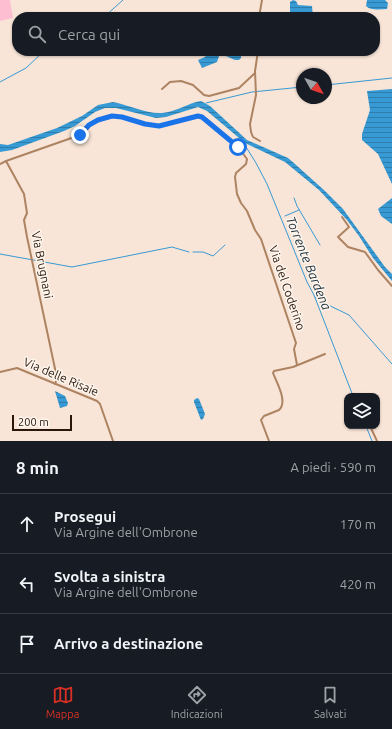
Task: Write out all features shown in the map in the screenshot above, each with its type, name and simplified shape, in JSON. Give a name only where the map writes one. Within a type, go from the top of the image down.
[{"type":"street","points":[[260,12],[262,0]]},
{"type":"street","points":[[257,56],[255,73],[256,94],[250,124],[253,137],[260,141]]},
{"type":"street","points":[[162,89],[170,82],[183,81],[195,86],[204,95],[209,96],[239,88],[255,73]]},
{"type":"street","name":"Via del Coderino","points":[[6,161],[80,135],[89,125],[98,120],[112,116],[159,126],[198,116],[202,117],[238,147],[247,158],[246,164],[236,173],[237,194],[241,203],[248,211],[255,230],[261,240],[296,343],[294,349],[296,365]]},
{"type":"street","points":[[0,164],[6,161]]},
{"type":"street","name":"Via Brugnani","points":[[6,161],[24,194],[27,212],[24,220],[57,378],[55,384]]},
{"type":"street","points":[[342,217],[350,227],[338,237],[348,247],[365,252],[392,286]]},
{"type":"street","points":[[269,441],[261,421],[264,416],[279,410],[282,407],[282,396],[274,375],[274,371],[296,365],[325,354]]},
{"type":"street","name":"Via delle Risaie","points":[[0,372],[17,368],[97,402],[100,404],[113,441]]},
{"type":"street","points":[[371,429],[377,441]]},
{"type":"shaded area","points":[[0,0],[10,0],[12,18],[0,21]]},
{"type":"water","points":[[293,0],[296,1],[298,5],[312,6],[313,12],[290,12],[290,2]]},
{"type":"water","points":[[367,0],[385,0],[388,3],[387,9],[370,9],[366,6]]},
{"type":"water","points":[[219,56],[217,62],[202,68],[198,60],[205,57]]},
{"type":"water","points":[[226,56],[241,56],[239,60]]},
{"type":"water","points":[[392,89],[392,184],[378,154],[362,140],[362,134],[370,110],[367,91]]},
{"type":"water","points":[[201,101],[210,106],[247,140],[288,158],[325,191],[343,209],[385,267],[392,274],[392,281],[373,258],[347,220],[319,190],[285,162],[245,143],[207,111],[198,107],[166,117],[156,118],[116,108],[105,108],[95,112],[75,126],[64,131],[12,150],[0,152],[0,144],[8,145],[57,128],[82,116],[98,105],[113,102],[156,113],[172,111]]},
{"type":"water","points":[[392,198],[392,224],[381,216],[378,209]]},
{"type":"water","points":[[55,391],[65,396],[68,403],[67,406],[60,408]]},
{"type":"water","points":[[197,398],[199,399],[205,414],[201,420],[194,402]]},
{"type":"waterway","points":[[110,12],[123,0]]},
{"type":"waterway","points":[[0,82],[26,68],[39,56]]},
{"type":"waterway","points":[[332,84],[392,78]]},
{"type":"waterway","points":[[206,103],[252,92],[296,88]]},
{"type":"waterway","name":"Torrente Bardena","points":[[243,142],[267,184],[307,282],[314,295],[352,393]]},
{"type":"waterway","points":[[294,198],[297,206],[320,245]]},
{"type":"waterway","points":[[285,216],[299,210]]},
{"type":"waterway","points":[[193,252],[203,252],[213,256],[225,245]]},
{"type":"waterway","points":[[0,254],[72,267],[172,247],[189,252]]},
{"type":"waterway","points":[[314,296],[320,301],[349,315],[392,364]]},
{"type":"waterway","name":"Torrente Bardena","points":[[367,429],[372,441]]},
{"type":"route","points":[[80,135],[89,125],[103,118],[112,116],[159,126],[198,116],[202,117],[238,147]]}]
